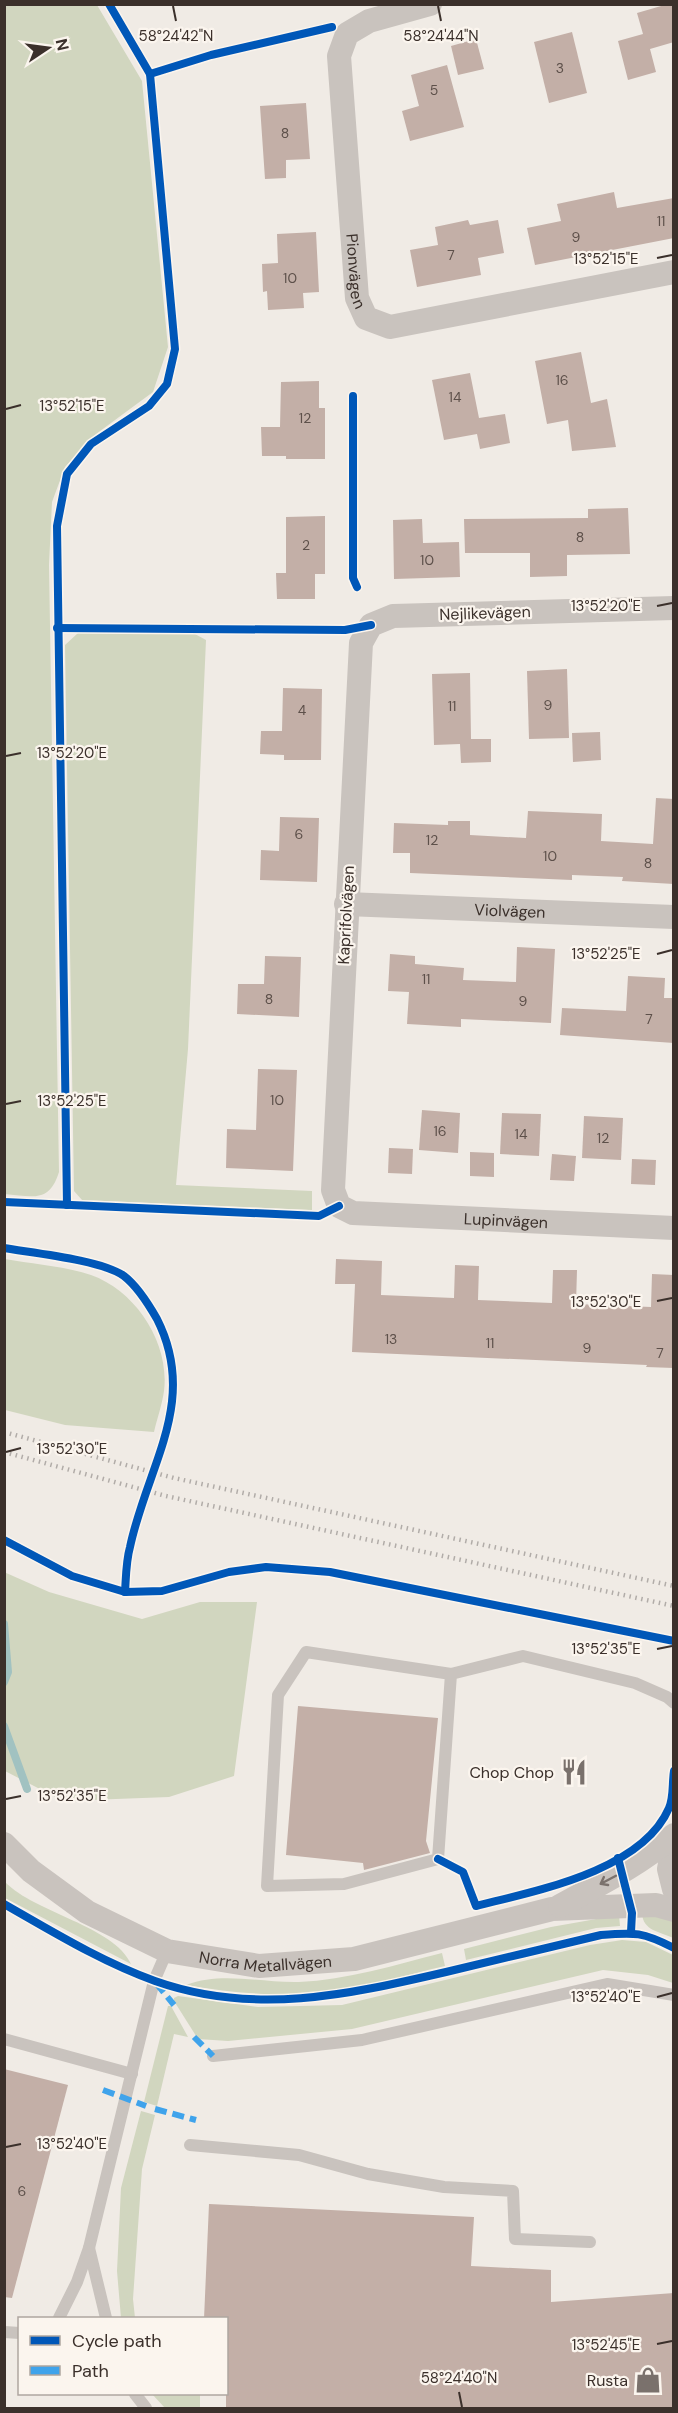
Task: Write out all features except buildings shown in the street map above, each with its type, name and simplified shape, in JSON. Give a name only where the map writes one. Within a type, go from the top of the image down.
[{"type":"street","name":"Pionvägen","points":[[430,4],[369,21],[347,34],[339,56],[357,298],[366,318],[390,327],[674,272]]},
{"type":"street","name":"Nejlikevägen","points":[[371,625],[393,616],[674,608]]},
{"type":"street","name":"Kaprifolvägen","points":[[339,1206],[333,1190],[346,904],[361,643],[371,625]]},
{"type":"street","name":"Violvägen","points":[[346,904],[674,917]]},
{"type":"street","name":"Lupinvägen","points":[[339,1206],[353,1213],[674,1228]]},
{"type":"street","name":"Norra Metallvägen","points":[[552,1909],[622,1873],[652,1854],[674,1835]]},
{"type":"street","points":[[674,1842],[669,1869],[674,1889]]},
{"type":"street","name":"Norra Metallvägen","points":[[4,1844],[30,1871],[87,1912],[167,1951],[260,1966],[354,1959],[552,1909],[656,1905],[674,1910]]},
{"type":"lane","points":[[451,1674],[438,1859],[344,1884],[267,1886],[278,1695],[306,1652],[451,1674],[523,1656],[634,1683],[667,1697],[674,1703]]},
{"type":"lane","points":[[60,2317],[77,2282],[89,2248],[154,1981],[167,1951]]},
{"type":"lane","points":[[213,2056],[362,2040],[608,1983],[674,1995]]},
{"type":"lane","points":[[4,2039],[132,2074]]},
{"type":"lane","points":[[190,2145],[299,2155],[369,2174],[423,2183],[513,2192],[515,2240],[590,2242]]},
{"type":"lane","points":[[89,2248],[106,2317]]},
{"type":"lane","points":[[136,2395],[146,2409]]},
{"type":"green space","points":[[4,5],[97,5],[142,81],[168,347],[153,392],[96,434],[65,467],[52,502],[49,565],[59,1172],[50,1189],[38,1196],[4,1194]]},
{"type":"green space","points":[[78,633],[195,634],[206,640],[188,1049],[176,1185],[312,1191],[312,1210],[82,1200],[74,1191],[65,645]]},
{"type":"green space","points":[[5,1259],[59,1267],[91,1275],[122,1293],[135,1306],[147,1321],[155,1337],[164,1373],[164,1391],[154,1432],[65,1425],[5,1410]]},
{"type":"green space","points":[[4,1572],[49,1592],[142,1619],[200,1602],[257,1602],[234,1776],[169,1797],[63,1801],[5,1771]]},
{"type":"green space","points":[[5,1882],[35,1903],[108,1940],[122,1951],[131,1964],[5,1898]]},
{"type":"green space","points":[[642,1913],[673,1918],[673,1938],[645,1924]]},
{"type":"green space","points":[[619,1915],[620,1926],[596,1928],[466,1960],[464,1949],[551,1927]]},
{"type":"green space","points":[[622,1940],[646,1942],[673,1955],[673,1983],[648,1975],[603,1970],[352,2029],[228,2041],[198,2039],[174,2001],[174,1998],[178,1996],[258,2007],[342,2005],[590,1945]]},
{"type":"green space","points":[[442,1953],[445,1966],[380,1982],[330,1991],[266,1994],[186,1985],[227,1978],[284,1982],[317,1981],[371,1971]]},
{"type":"green space","points":[[168,2006],[171,2006],[188,2037],[174,2034],[157,2106],[144,2102]]},
{"type":"green space","points":[[141,2111],[155,2115],[142,2169],[133,2299],[135,2317],[121,2317],[117,2271],[121,2188]]},
{"type":"green space","points":[[153,2395],[200,2395],[200,2408],[165,2408]]},
{"type":"waterway","points":[[4,1624],[8,1672],[4,1682]]},
{"type":"waterway","points":[[4,1726],[27,1789]]},
{"type":"railway","points":[[4,1432],[174,1478],[674,1586]]},
{"type":"railway","points":[[4,1452],[166,1496],[674,1606]]},
{"type":"marked path","points":[[156,1983],[174,2005]]},
{"type":"marked path","points":[[194,2037],[213,2056]]},
{"type":"marked path","points":[[103,2090],[146,2106]]},
{"type":"marked path","points":[[155,2109],[196,2120]]},
{"type":"cycle path","points":[[67,1205],[57,526],[67,474],[91,444],[149,406],[167,384],[175,349],[150,74],[109,4]]},
{"type":"cycle path","points":[[150,74],[211,55],[332,27]]},
{"type":"cycle path","points":[[353,396],[353,578],[357,587]]},
{"type":"cycle path","points":[[57,628],[345,630],[371,625]]},
{"type":"cycle path","points":[[4,1202],[319,1216],[339,1206]]},
{"type":"cycle path","points":[[4,1248],[84,1261],[114,1270],[124,1276],[138,1290],[154,1314],[169,1349],[173,1378],[166,1434],[130,1547],[125,1592]]},
{"type":"cycle path","points":[[4,1540],[72,1576],[125,1592],[162,1591],[229,1572],[266,1567],[330,1572],[674,1641]]},
{"type":"cycle path","points":[[438,1859],[463,1872],[476,1906],[556,1885],[584,1875],[612,1863],[636,1848],[655,1830],[671,1804],[674,1771]]},
{"type":"cycle path","points":[[618,1858],[632,1913],[631,1932]]},
{"type":"cycle path","points":[[4,1904],[78,1946],[135,1973],[192,1992],[228,1998],[264,2000],[300,1998],[373,1988],[601,1935],[639,1934],[674,1948]]},
{"type":"place","name":"Chop Chop","points":[[574,1772]]},
{"type":"place","name":"Rusta","points":[[648,2380]]}]
